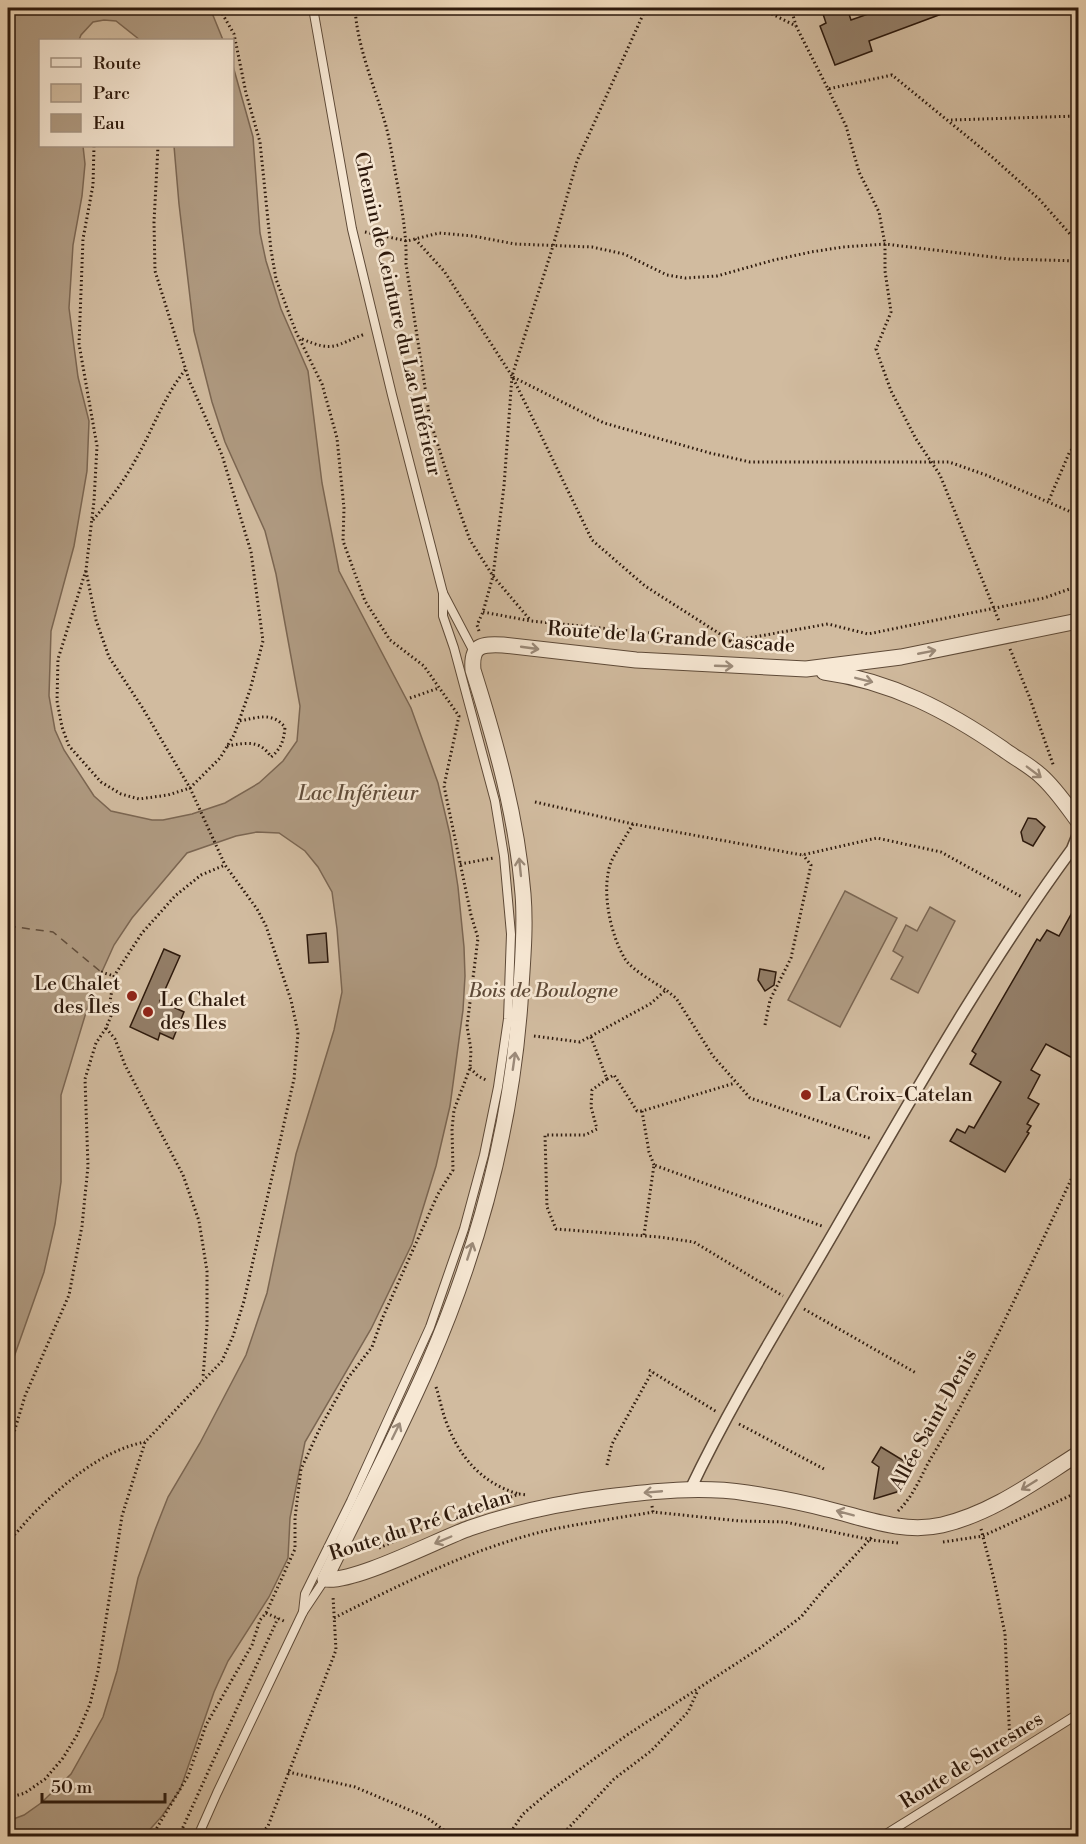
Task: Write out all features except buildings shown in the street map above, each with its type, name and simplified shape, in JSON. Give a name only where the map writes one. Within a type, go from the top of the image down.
[{"type":"street","name":"Route de la Grande Cascade","points":[[474,652],[483,646],[503,645],[636,660],[806,669],[901,657],[1078,621]]},
{"type":"street","name":"Chemin de Ceinture du Lac Inférieur","points":[[325,1579],[433,1352],[461,1278],[486,1200],[510,1093],[520,1001],[524,940],[523,896],[519,853],[504,779],[473,670],[474,652]]},
{"type":"street","points":[[806,669],[864,679],[896,690],[969,726],[1040,775],[1078,821]]},
{"type":"street","points":[[690,1490],[707,1453],[884,1147],[985,979],[1072,849],[1078,834]]},
{"type":"street","name":"Route du Pré Catelan","points":[[325,1579],[342,1579],[470,1528],[544,1508],[657,1491],[745,1493],[823,1508],[882,1525],[920,1527],[941,1525],[997,1505],[1078,1454]]},
{"type":"lane","name":"Chemin de Ceinture du Lac Inférieur","points":[[313,8],[351,229],[376,330],[443,592],[474,652]]},
{"type":"lane","name":"Chemin de Ceinture du Lac Inférieur","points":[[303,1612],[305,1594],[351,1501],[430,1327],[464,1229],[484,1155],[498,1087],[508,1019],[511,933],[504,856],[495,801],[454,648],[443,616],[443,592]]},
{"type":"lane","name":"Chemin de Ceinture du Lac Inférieur","points":[[198,1836],[303,1612],[325,1579]]},
{"type":"lane","name":"Route de Suresnes","points":[[883,1836],[1078,1714]]},
{"type":"path","points":[[8,16],[9,8]]},
{"type":"path","points":[[152,1836],[188,1776],[206,1725],[252,1646],[260,1620],[267,1613],[295,1549],[295,1518],[301,1469],[320,1428],[348,1378],[372,1347],[382,1319],[438,1194],[453,1170],[454,1110],[470,1068],[471,1050],[467,1026],[478,938],[471,915],[444,786],[459,716],[424,666],[390,640],[365,601],[344,541],[344,508],[337,438],[322,384],[276,279],[260,142],[246,93],[234,34],[219,8]]},
{"type":"path","points":[[356,8],[356,22],[385,122],[407,241],[406,264],[430,420],[470,540],[493,576],[531,621]]},
{"type":"path","points":[[477,625],[493,576],[504,486],[512,376],[577,161],[646,8]]},
{"type":"path","points":[[750,8],[770,13],[796,26]]},
{"type":"path","points":[[791,8],[796,26],[846,126],[859,172],[879,212],[885,244],[885,271],[891,312],[876,349],[891,391],[916,439],[940,475],[1051,755],[1062,799]]},
{"type":"path","points":[[828,89],[892,75],[950,120],[1039,199],[1078,243]]},
{"type":"path","points":[[950,120],[1078,116]]},
{"type":"path","points":[[94,147],[93,185],[83,239],[79,344],[97,446],[92,522],[86,570],[58,659],[57,701],[62,727],[69,746],[101,782],[121,794],[139,799],[168,795],[190,788],[220,759],[239,721],[263,641],[251,552],[222,455],[186,369],[155,271],[154,222],[158,147]]},
{"type":"path","points":[[8,210],[8,236]]},
{"type":"path","points":[[351,229],[407,241],[439,233],[473,236],[515,244],[592,247],[624,254],[667,275],[685,278],[717,276],[811,252],[885,244],[1009,259],[1078,261]]},
{"type":"path","points":[[415,239],[444,271],[512,376],[592,540],[645,586],[731,641],[763,653]]},
{"type":"path","points":[[300,338],[329,348],[340,346],[349,340],[376,330]]},
{"type":"path","points":[[92,522],[109,501],[136,459],[158,415],[186,369]]},
{"type":"path","points":[[512,376],[604,423],[690,448],[750,462],[949,462],[1049,501],[1078,515]]},
{"type":"path","points":[[1049,501],[1070,451],[1078,445]]},
{"type":"path","points":[[8,1798],[25,1793],[45,1779],[63,1758],[77,1735],[90,1704],[98,1671],[122,1516],[145,1442],[222,1361],[233,1336],[244,1301],[294,1079],[298,1033],[291,1000],[266,926],[257,909],[225,866],[198,802],[142,707],[109,657],[96,620],[86,570]]},
{"type":"path","points":[[483,612],[531,621],[731,641],[828,624],[868,634],[1044,598],[1078,586]]},
{"type":"path","points":[[410,698],[439,688]]},
{"type":"path","points":[[227,746],[255,743],[266,749],[271,757],[281,746],[285,727],[278,719],[267,716],[239,721]]},
{"type":"path","points":[[535,802],[633,824],[802,855],[877,838],[941,852],[1034,903]]},
{"type":"path","points":[[633,824],[611,861],[606,883],[611,925],[626,961],[676,998],[712,1056],[750,1098],[873,1139],[884,1147]]},
{"type":"path","points":[[765,1025],[770,1000],[791,958],[811,865],[802,855]]},
{"type":"path","points":[[460,864],[504,856]]},
{"type":"path","points":[[8,1471],[12,1439],[25,1396],[69,1295],[82,1226],[88,1166],[85,1079],[96,1043],[111,1016],[110,1002],[114,976],[142,933],[175,896],[201,875],[225,866]]},
{"type":"path","points":[[101,972],[114,976]]},
{"type":"path","points":[[534,1036],[580,1042],[650,1004],[666,990]]},
{"type":"path","points":[[106,1028],[115,1039],[125,1065],[183,1175],[199,1221],[207,1271],[207,1325],[203,1380]]},
{"type":"path","points":[[591,1036],[607,1079]]},
{"type":"path","points":[[735,1083],[642,1111],[637,1111],[614,1075],[592,1090],[591,1107],[597,1129],[585,1135],[545,1135],[547,1208],[556,1229],[644,1235],[694,1242],[916,1373]]},
{"type":"path","points":[[642,1111],[649,1152],[654,1165],[644,1235]]},
{"type":"path","points":[[654,1165],[835,1231]]},
{"type":"path","name":"Allée Saint-Denis","points":[[508,1836],[523,1814],[535,1802],[627,1735],[760,1648],[801,1617],[882,1525],[908,1502],[926,1466],[960,1409],[1078,1165]]},
{"type":"path","points":[[607,1465],[612,1444],[652,1372]]},
{"type":"path","points":[[433,1380],[446,1424],[463,1456],[482,1477],[503,1490],[519,1494]]},
{"type":"path","points":[[8,1541],[67,1482],[130,1445],[145,1442]]},
{"type":"path","points":[[334,1618],[402,1582],[477,1552],[548,1531],[653,1512]]},
{"type":"path","points":[[977,1514],[1005,1634],[1011,1758]]},
{"type":"path","points":[[260,1836],[268,1826],[336,1650],[333,1596]]},
{"type":"path","points":[[267,1613],[296,1627]]},
{"type":"path","points":[[179,1836],[278,1618]]},
{"type":"path","points":[[561,1836],[614,1779],[651,1751],[688,1712],[698,1688]]},
{"type":"path","points":[[288,1772],[355,1787],[426,1817],[452,1836]]},
{"type":"path","points":[[8,1780],[14,1777]]},
{"type":"green space","name":"Bois de Boulogne","points":[[8,8],[1078,8],[1078,1836],[8,1836]]},
{"type":"water","name":"Lac Inférieur","points":[[14,8],[210,8],[223,39],[139,39],[116,21],[104,20],[93,22],[79,39],[39,39],[39,147],[83,147],[85,164],[73,245],[69,308],[78,377],[89,421],[87,471],[74,546],[51,631],[49,696],[55,730],[64,750],[94,796],[111,811],[152,820],[163,820],[192,814],[225,803],[259,783],[283,761],[297,741],[300,706],[276,574],[265,531],[225,442],[212,402],[194,331],[179,204],[174,147],[234,147],[234,70],[253,137],[260,233],[266,261],[281,309],[308,371],[322,483],[339,571],[411,708],[438,783],[450,835],[464,947],[463,1010],[450,1106],[436,1166],[412,1244],[371,1329],[305,1442],[290,1518],[288,1558],[269,1597],[228,1661],[214,1692],[180,1790],[162,1816],[144,1836],[8,1836],[8,1821],[24,1815],[41,1803],[71,1774],[103,1717],[117,1671],[138,1578],[155,1530],[168,1497],[200,1443],[246,1355],[267,1293],[296,1154],[334,1030],[342,992],[332,892],[318,867],[305,851],[279,833],[257,832],[236,836],[187,853],[132,918],[114,945],[91,996],[61,1095],[61,1182],[55,1224],[44,1272],[8,1374],[8,274],[14,208]]},
{"type":"water","points":[[845,891],[897,918],[840,1027],[788,1000]]},
{"type":"water","points":[[930,907],[955,921],[918,993],[891,979],[903,957],[893,951],[906,925],[917,931]]},
{"type":"ferry route","points":[[8,926],[53,932],[101,972]]},
{"type":"place","name":"Le Chalet des Îles","points":[[132,996]]},
{"type":"place","name":"Le Chalet des Iles","points":[[148,1012]]},
{"type":"place","name":"La Croix-Catelan","points":[[806,1095]]}]
